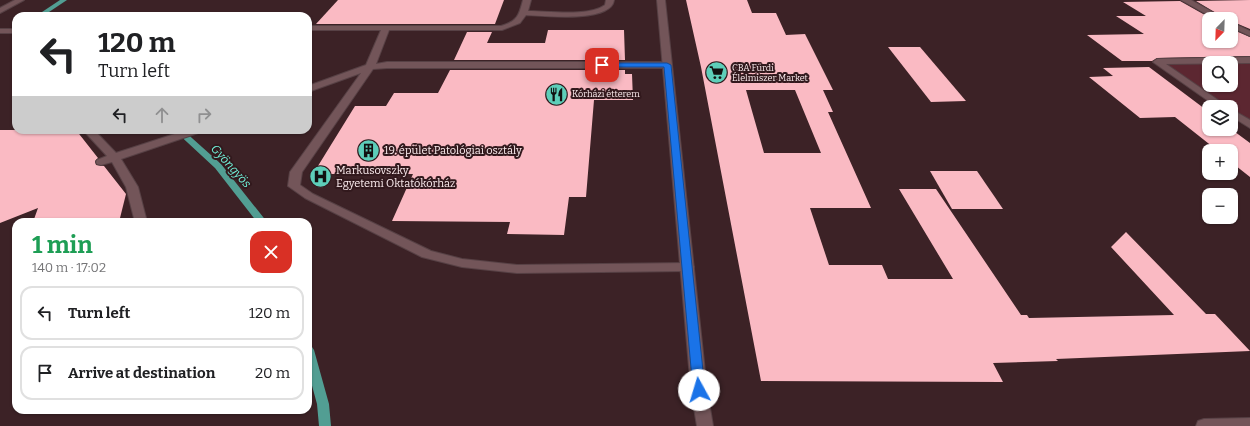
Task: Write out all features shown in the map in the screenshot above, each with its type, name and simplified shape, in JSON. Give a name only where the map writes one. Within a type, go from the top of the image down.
[{"type":"street","points":[[0,11],[20,0]]},
{"type":"street","points":[[312,28],[502,28],[513,25],[520,20],[527,0]]},
{"type":"street","points":[[522,13],[591,13],[606,9],[610,4],[610,0]]},
{"type":"street","points":[[661,0],[699,390],[705,426]]},
{"type":"street","points":[[1185,0],[1208,12]]},
{"type":"street","points":[[386,28],[370,67],[296,172],[294,186],[309,196],[427,254],[462,263],[517,269],[687,267]]},
{"type":"street","points":[[1238,28],[1250,34]]},
{"type":"street","points":[[0,31],[12,31]]},
{"type":"street","points":[[1213,100],[1157,62],[1250,60]]},
{"type":"street","points":[[312,88],[370,67],[388,65],[667,65]]},
{"type":"street","points":[[1238,117],[1250,125]]},
{"type":"street","points":[[92,134],[115,158],[132,187],[139,218]]},
{"type":"street","points":[[102,162],[184,134]]},
{"type":"street","points":[[1204,426],[1250,424]]},
{"type":"shaded area","points":[[1238,61],[1250,61],[1250,122],[1238,114],[1238,100],[1216,100],[1204,92],[1238,92]]},
{"type":"shaded area","points":[[1202,63],[1202,90],[1162,64]]},
{"type":"building","points":[[338,0],[504,0],[495,24],[316,24]]},
{"type":"building","points":[[686,0],[747,0],[752,13],[776,13],[786,35],[805,34],[833,90],[823,90],[833,112],[828,112],[871,208],[810,208],[829,265],[882,265],[888,279],[953,279],[899,189],[936,189],[1021,315],[1027,315],[1029,318],[1174,315],[1111,247],[1126,232],[1206,314],[1215,314],[1250,351],[993,363],[1003,382],[761,381],[701,67]],"holes":[[[746,90],[795,90],[821,153],[764,153]]]},
{"type":"building","points":[[1250,0],[1250,29],[1238,24],[1238,12],[1214,12],[1196,1]]},
{"type":"building","points":[[1180,1],[1202,13],[1202,48],[1238,48],[1238,32],[1250,37],[1250,56],[1202,56],[1157,58],[1152,61],[1122,61],[1087,35],[1144,34],[1116,16],[1146,16],[1123,2]]},
{"type":"building","points":[[548,30],[624,30],[625,60],[454,60],[467,32],[492,32],[487,43],[545,43]]},
{"type":"building","points":[[888,47],[920,47],[966,101],[931,102]]},
{"type":"building","points":[[1149,67],[1202,107],[1202,136],[1238,136],[1238,134],[1250,143],[1250,177],[1238,168],[1238,144],[1209,144],[1175,117],[1140,118],[1089,77],[1113,76],[1103,68]]},
{"type":"building","points":[[450,70],[625,70],[625,74],[632,74],[633,100],[594,100],[586,197],[569,197],[564,235],[507,234],[510,222],[392,221],[413,174],[313,174],[355,106],[386,106],[394,93],[438,93]]},
{"type":"building","points":[[0,130],[12,130],[12,134],[79,134],[98,158],[95,161],[96,165],[104,166],[126,194],[120,218],[34,218],[38,208],[0,223]]},
{"type":"building","points":[[930,171],[977,171],[1003,209],[952,209]]},
{"type":"waterway","name":"Gyöngyös","points":[[45,12],[64,0]]},
{"type":"waterway","name":"Gyöngyös","points":[[182,134],[218,166],[259,218]]},
{"type":"waterway","name":"Gyöngyös","points":[[312,364],[323,404],[325,426]]},
{"type":"place","name":"CBA Fürdi Élelmiszer Market","points":[[717,73]]},
{"type":"place","name":"Kórházi étterem","points":[[557,94]]},
{"type":"place","name":"19. épület Patológiai osztály","points":[[368,150]]},
{"type":"place","name":"Markusovszky Egyetemi Oktatókórház","points":[[321,176]]},
{"type":"route","points":[[602,65],[667,65],[699,390]]}]
